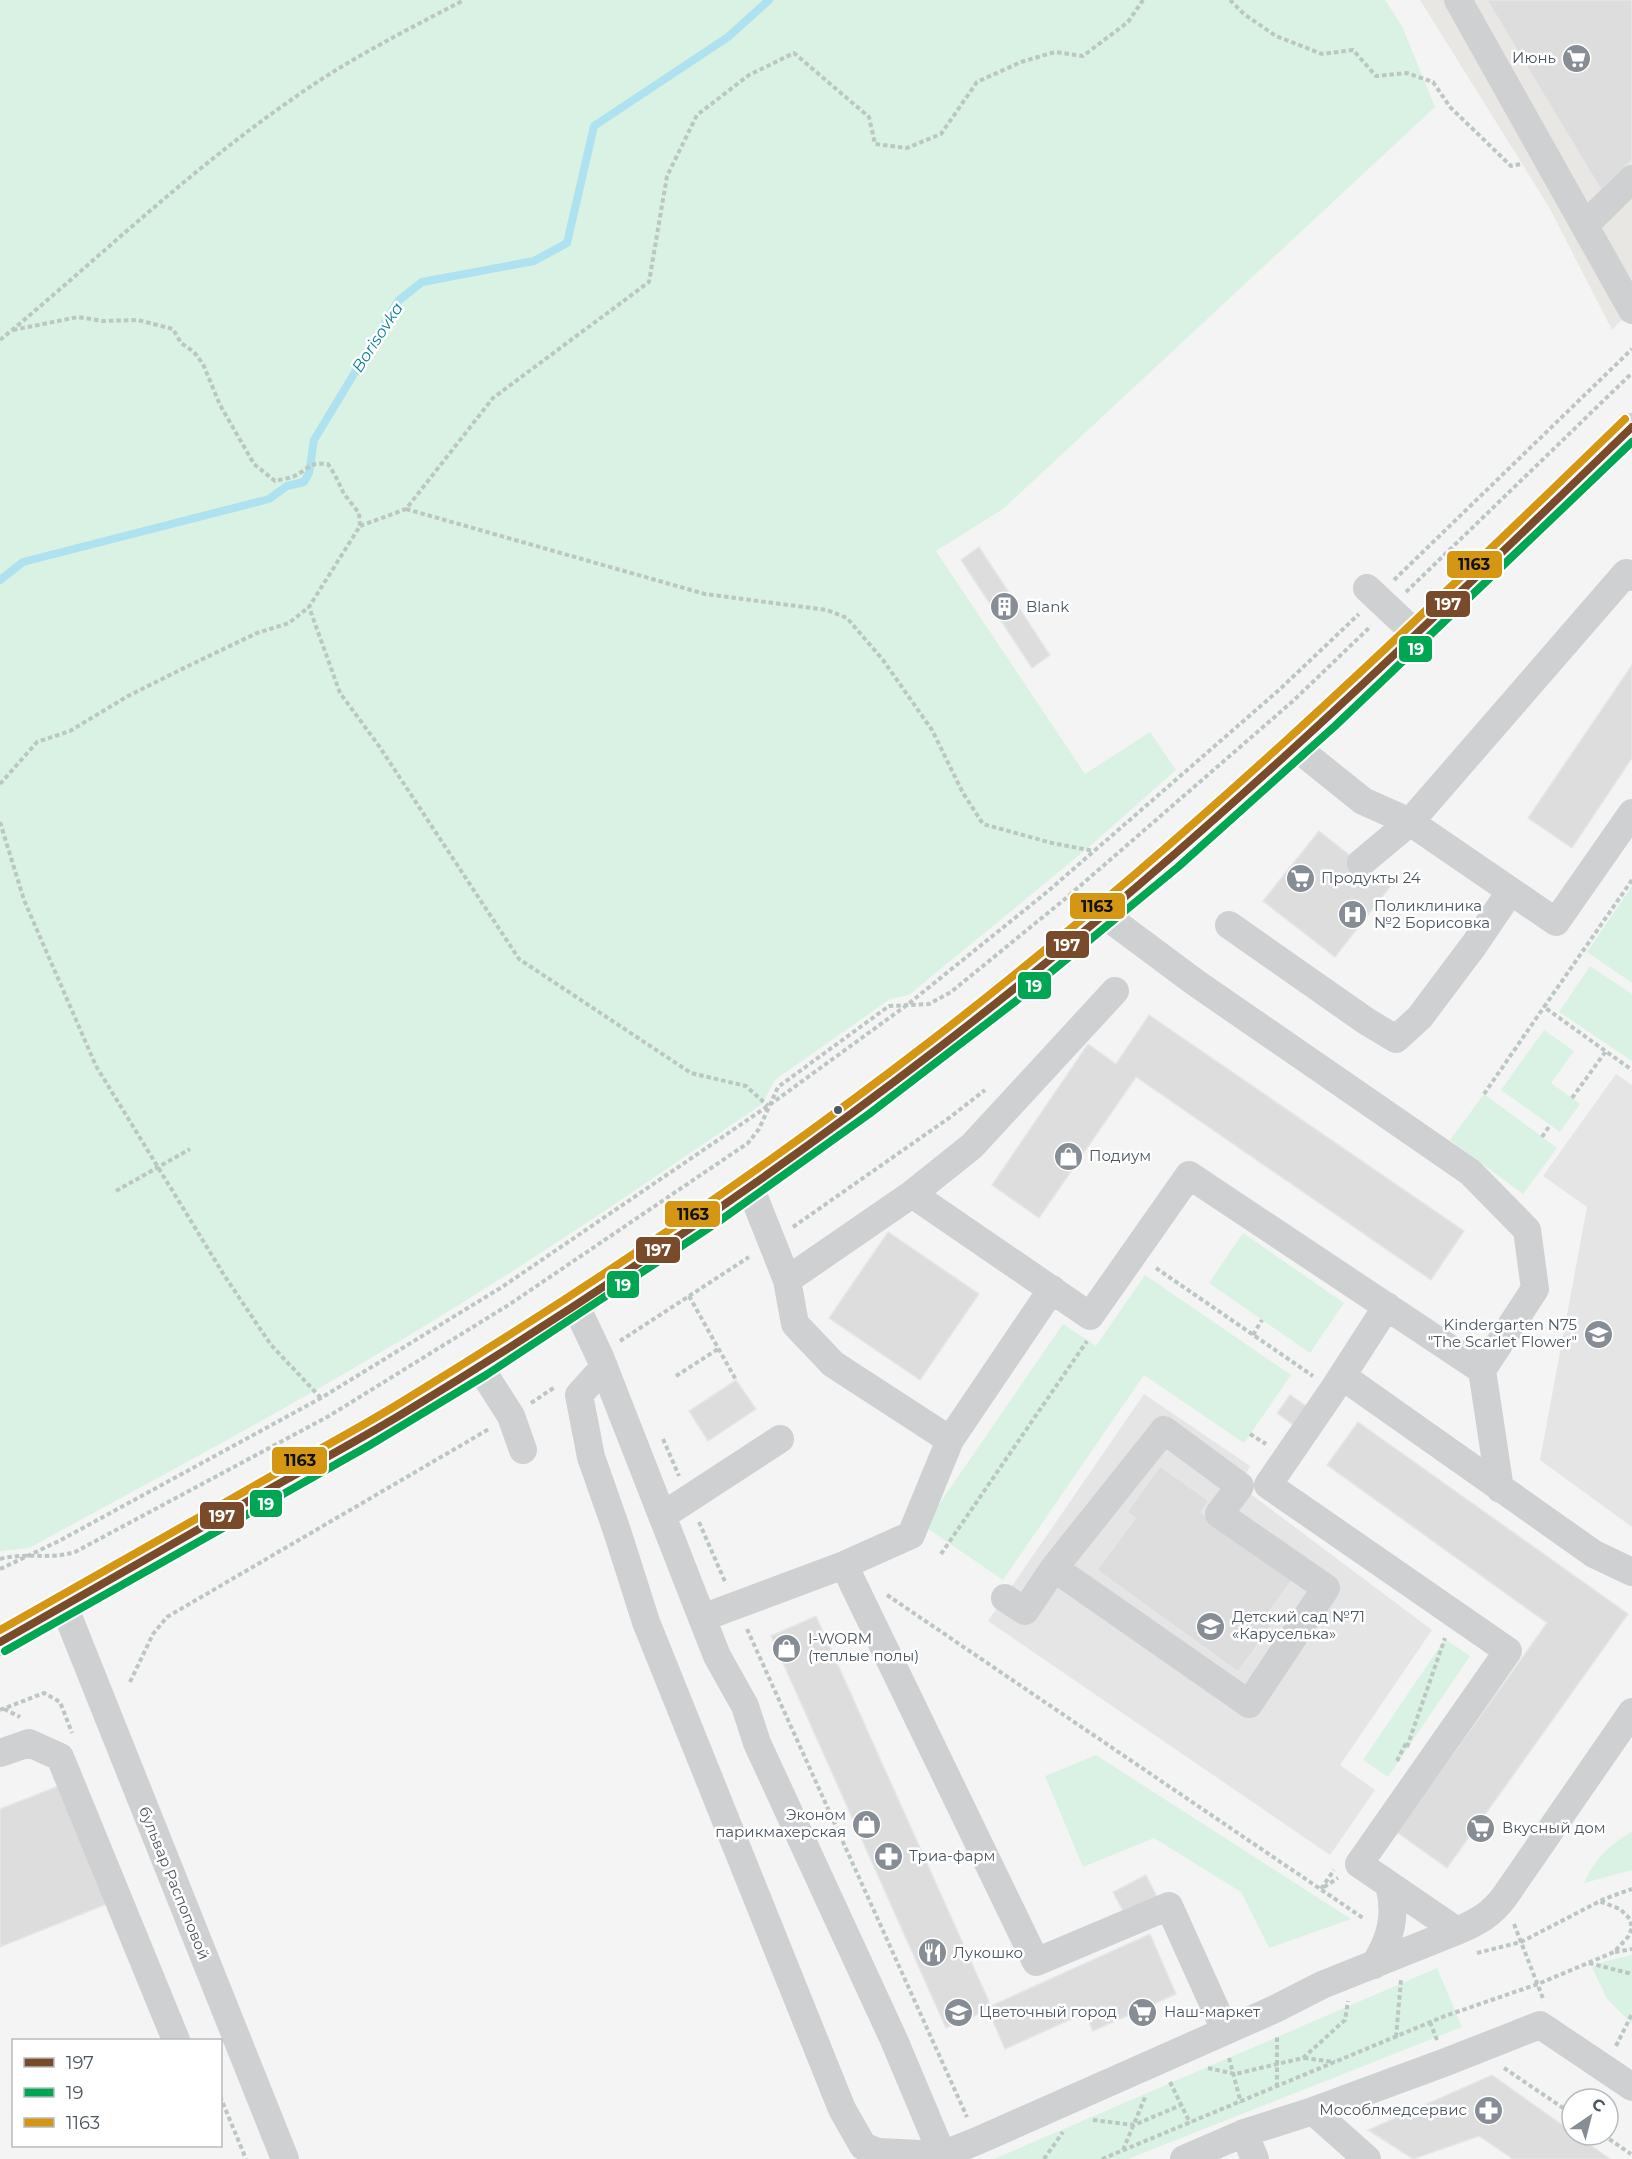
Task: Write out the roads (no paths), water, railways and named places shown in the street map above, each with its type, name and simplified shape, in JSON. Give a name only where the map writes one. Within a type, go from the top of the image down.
[{"type":"street","points":[[1458,0],[1632,310]]},
{"type":"street","points":[[1585,225],[1632,179]]},
{"type":"street","points":[[0,1642],[346,1447],[479,1366],[750,1187],[926,1058],[1106,916],[1297,748],[1632,427]]},
{"type":"street","points":[[1361,863],[1410,822],[1630,572]]},
{"type":"street","points":[[1377,598],[1416,635]]},
{"type":"street","points":[[1297,748],[1363,801],[1410,822],[1556,922],[1632,813]]},
{"type":"street","points":[[1229,925],[1395,1039],[1420,1017],[1510,892]]},
{"type":"street","points":[[1106,916],[1196,983],[1470,1172],[1527,1230],[1534,1289],[1482,1370],[1500,1489]]},
{"type":"street","points":[[787,1280],[912,1194],[972,1146],[1115,991]]},
{"type":"street","points":[[912,1194],[1090,1316],[1189,1175],[1482,1370]]},
{"type":"street","points":[[750,1187],[787,1280],[795,1324],[833,1364],[950,1440]]},
{"type":"street","points":[[702,1618],[844,1565],[911,1535],[950,1440],[1052,1289]]},
{"type":"street","points":[[575,1304],[602,1362],[717,1656],[745,1706],[757,1743],[894,2040],[943,2157]]},
{"type":"street","points":[[1387,1306],[1338,1383],[1268,1485],[1508,1651],[1359,1864],[1457,1931]]},
{"type":"street","points":[[602,1362],[579,1395],[591,1457],[646,1622],[842,2109],[863,2146],[878,2152],[943,2157],[1225,2030],[1275,2010],[1322,1985],[1480,1921],[1499,1904],[1632,1712]]},
{"type":"street","points":[[479,1366],[511,1416],[523,1450]]},
{"type":"street","points":[[1338,1383],[1500,1489],[1594,1554],[1632,1572]]},
{"type":"street","points":[[1005,1598],[1025,1611],[1054,1568],[1164,1430],[1240,1486],[1219,1514],[1326,1588],[1249,1704],[1054,1568]]},
{"type":"street","points":[[662,1516],[690,1500],[780,1439]]},
{"type":"street","points":[[844,1565],[1036,1962],[1169,1906],[1225,2030]]},
{"type":"street","name":"бульвар Распоповой","points":[[64,1606],[285,2159]]},
{"type":"street","points":[[0,1753],[29,1743],[60,1757],[176,2039]]},
{"type":"street","points":[[1374,1965],[1387,1945],[1393,1922],[1394,1910],[1389,1885]]},
{"type":"street","points":[[1184,2159],[1252,2130],[1312,2111],[1540,2025],[1632,2087]]},
{"type":"street","points":[[1312,2111],[1367,2159]]},
{"type":"street","points":[[1252,2130],[1255,2159]]},
{"type":"waterway","name":"Borisovka","points":[[0,580],[23,562],[269,499],[287,486],[304,482],[309,473],[314,440],[398,301],[422,282],[534,261],[567,243],[594,126],[728,37],[769,0]]},
{"type":"place","name":"Июнь","points":[[1577,58]]},
{"type":"place","name":"Blank","points":[[1005,607]]},
{"type":"place","name":"Продукты 24","points":[[1300,878]]},
{"type":"place","name":"Поликлиника №2 Борисовка","points":[[1353,915]]},
{"type":"place","name":"Подиум","points":[[1068,1156]]},
{"type":"place","name":"Kindergarten N75 \"The Scarlet Flower\"","points":[[1598,1334]]},
{"type":"place","name":"Детский сад №71 «Каруселька»","points":[[1211,1626]]},
{"type":"place","name":"I-WORM (теплые полы)","points":[[787,1648]]},
{"type":"place","name":"Эконом парикмахерская","points":[[867,1824]]},
{"type":"place","name":"Вкусный дом","points":[[1481,1828]]},
{"type":"place","name":"Триа-фарм","points":[[888,1856]]},
{"type":"place","name":"Лукошко","points":[[932,1953]]},
{"type":"place","name":"Цветочный город","points":[[958,2012]]},
{"type":"place","name":"Наш-маркет","points":[[1143,2012]]},
{"type":"place","name":"Мособлмедсервис","points":[[1488,2110]]}]
